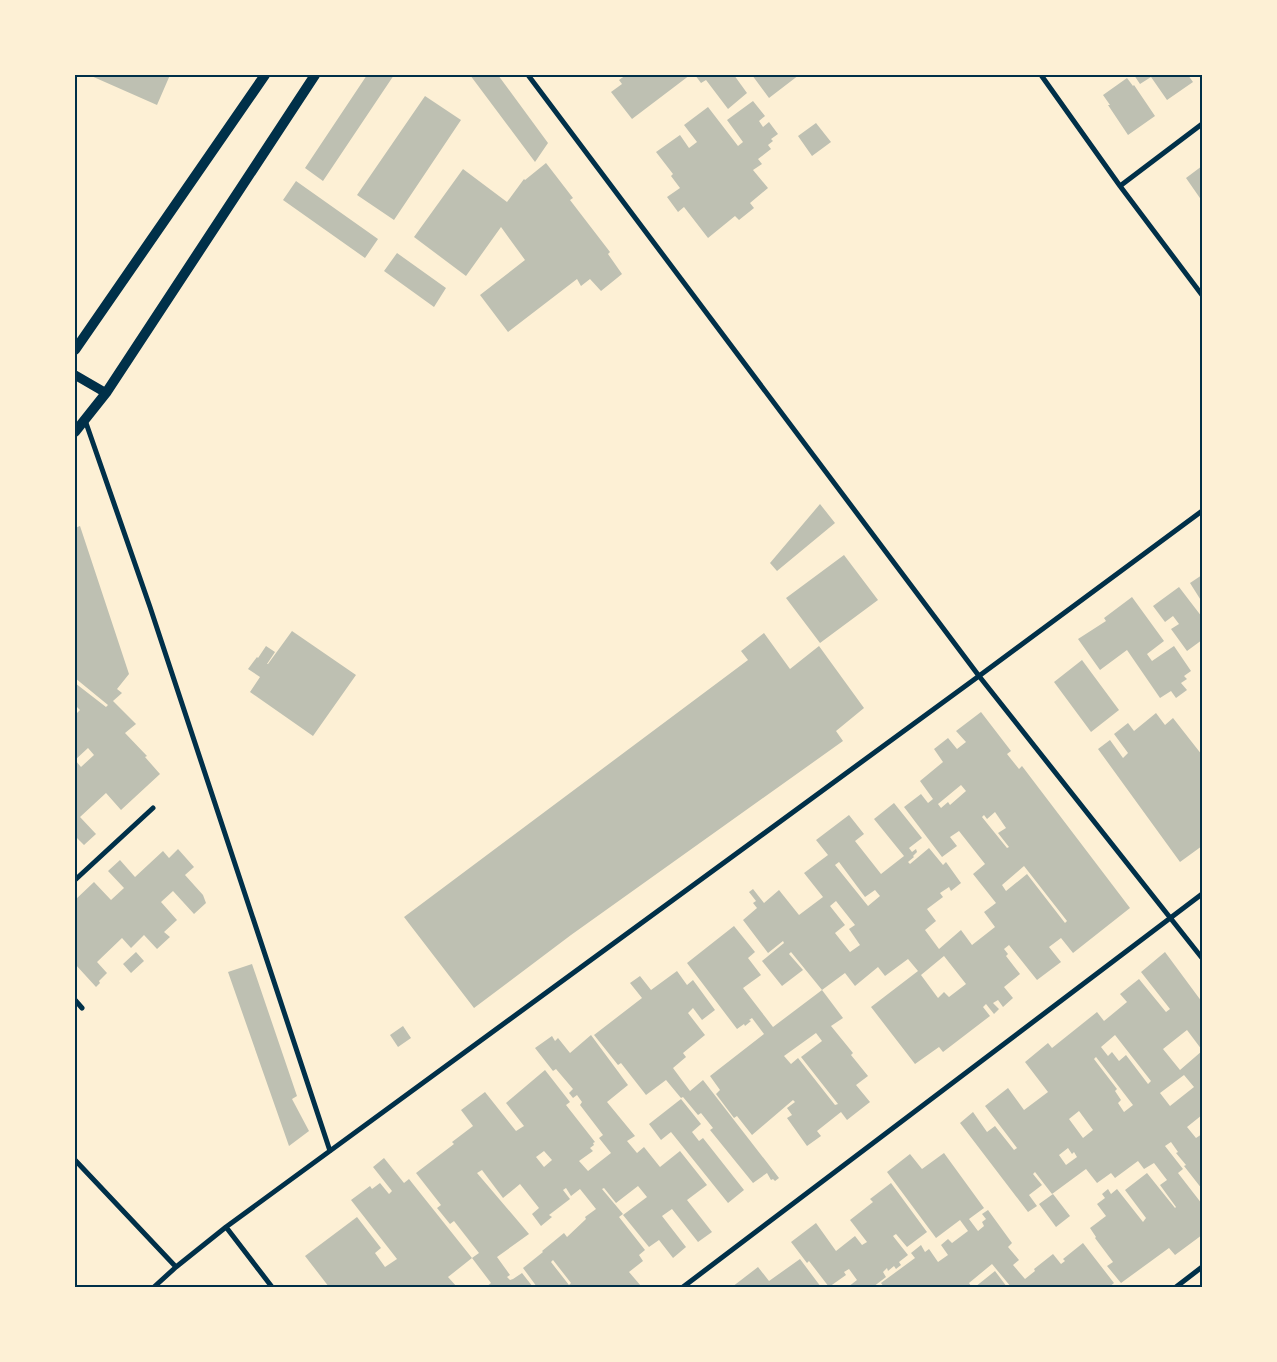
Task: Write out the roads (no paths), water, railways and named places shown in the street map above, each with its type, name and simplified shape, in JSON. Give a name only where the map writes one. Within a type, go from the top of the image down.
[{"type":"main road","points":[[75,350],[265,75]]},
{"type":"main road","points":[[75,432],[106,393],[315,75]]},
{"type":"street","points":[[528,75],[979,676],[1202,958]]},
{"type":"street","points":[[1041,75],[1120,186],[1202,295]]},
{"type":"street","points":[[1120,186],[1202,124]]},
{"type":"street","points":[[75,375],[106,393]]},
{"type":"street","points":[[85,420],[153,616],[330,1151]]},
{"type":"street","points":[[154,1287],[226,1227],[1202,511]]},
{"type":"street","points":[[75,880],[153,808]]},
{"type":"street","points":[[683,1287],[1202,894]]},
{"type":"street","points":[[75,1000],[82,1008]]},
{"type":"street","points":[[75,1160],[176,1267]]},
{"type":"street","points":[[226,1227],[272,1287]]},
{"type":"street","points":[[1176,1287],[1202,1267]]}]
